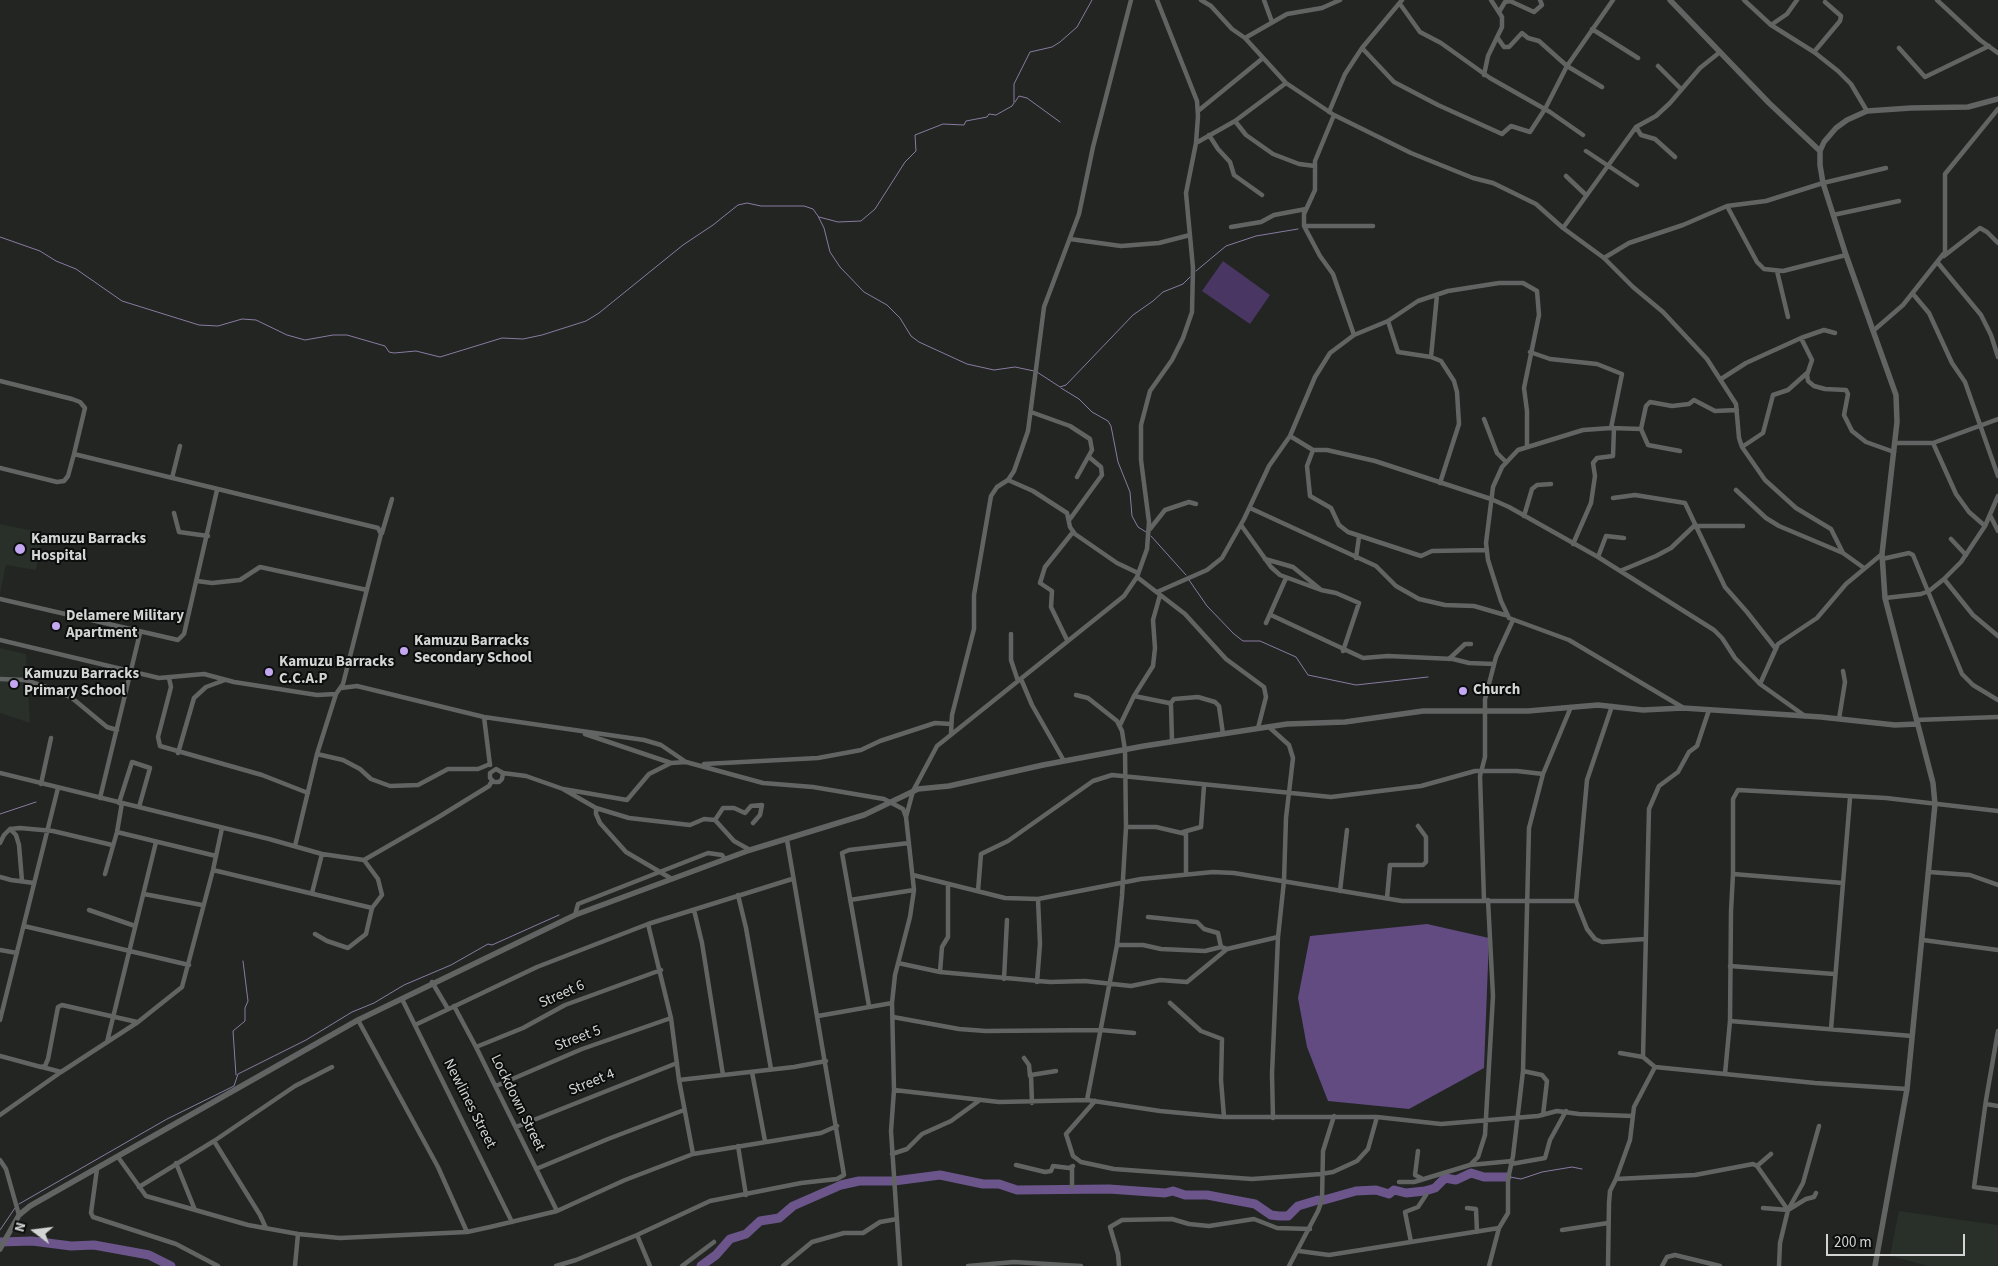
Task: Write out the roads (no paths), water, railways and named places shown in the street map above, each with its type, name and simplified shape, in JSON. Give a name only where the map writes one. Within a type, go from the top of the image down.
[{"type":"street","points":[[951,733],[951,724],[974,629],[974,595],[991,496],[997,487],[1008,480],[1021,455],[1031,412],[1044,307],[1079,214],[1093,147],[1131,0]]},
{"type":"street","points":[[906,817],[913,791],[932,753],[951,733],[983,711],[1067,640],[1124,596],[1138,575],[1147,549],[1150,530],[1141,460],[1141,425],[1150,391],[1172,360],[1190,322],[1193,278],[1186,193],[1196,143],[1198,111],[1197,101],[1157,0]]},
{"type":"street","points":[[1201,0],[1211,6],[1232,29],[1246,38],[1286,83],[1331,113],[1411,153],[1473,178],[1493,183],[1536,204],[1563,228],[1604,258],[1684,334],[1707,359],[1736,404],[1739,438],[1742,447],[1764,480],[1796,508],[1834,532],[1843,553]]},
{"type":"street","points":[[1264,0],[1272,22]]},
{"type":"street","points":[[1246,38],[1287,14],[1322,8],[1340,0]]},
{"type":"street","points":[[1484,75],[1502,27],[1499,12],[1491,0]]},
{"type":"street","points":[[1499,12],[1505,2],[1510,1],[1534,12],[1542,5],[1540,0]]},
{"type":"street","points":[[1362,48],[1394,82],[1502,134],[1511,126],[1530,132],[1545,109],[1567,66],[1613,0]]},
{"type":"street","points":[[1670,0],[1820,151]]},
{"type":"street","points":[[1744,0],[1771,25],[1814,52],[1851,84],[1867,111]]},
{"type":"street","points":[[1771,25],[1787,14],[1797,0]]},
{"type":"street","points":[[1937,0],[1998,54]]},
{"type":"street","points":[[1354,335],[1333,274],[1316,249],[1304,226],[1306,209],[1316,190],[1315,166],[1318,152],[1344,74],[1362,48],[1401,2],[1420,32],[1441,43],[1484,75],[1545,109],[1583,135]]},
{"type":"street","points":[[1814,52],[1840,21],[1840,16],[1825,2]]},
{"type":"street","points":[[1592,29],[1638,58]]},
{"type":"street","points":[[1497,37],[1504,47],[1509,47],[1522,33],[1528,38],[1539,41],[1567,66],[1602,87]]},
{"type":"street","points":[[1899,48],[1925,77],[1989,46]]},
{"type":"street","points":[[1563,228],[1636,127],[1656,116],[1700,68],[1720,52]]},
{"type":"street","points":[[1198,111],[1263,58]]},
{"type":"street","points":[[1658,66],[1681,89]]},
{"type":"street","points":[[1196,143],[1235,121],[1286,83]]},
{"type":"street","points":[[1875,1266],[1907,1089],[1935,804],[1933,784],[1886,598],[1882,557],[1898,412],[1895,389],[1833,215],[1823,183],[1820,151],[1824,142],[1836,128],[1847,120],[1867,111],[1968,107],[1998,99]]},
{"type":"street","points":[[1943,256],[1947,243],[1944,205],[1945,174],[1998,109]]},
{"type":"street","points":[[1235,121],[1246,135],[1273,154],[1299,164],[1315,166]]},
{"type":"street","points":[[1636,127],[1641,135],[1656,139],[1675,157]]},
{"type":"street","points":[[1209,135],[1230,162],[1234,175],[1262,195]]},
{"type":"street","points":[[1586,151],[1637,185]]},
{"type":"street","points":[[1604,258],[1629,243],[1727,206],[1766,200],[1823,183],[1886,168]]},
{"type":"street","points":[[1566,176],[1586,195]]},
{"type":"street","points":[[1833,215],[1899,201]]},
{"type":"street","points":[[1727,206],[1757,262],[1764,269],[1777,271],[1846,255]]},
{"type":"street","points":[[1231,227],[1261,222],[1274,215],[1306,209]]},
{"type":"street","points":[[1304,226],[1373,226]]},
{"type":"street","points":[[1873,331],[1894,315],[1943,256],[1980,228],[1988,232],[1998,243]]},
{"type":"street","points":[[1070,239],[1121,246],[1159,243],[1190,235]]},
{"type":"street","points":[[1938,263],[1981,315],[1991,334],[1998,357]]},
{"type":"street","points":[[1777,271],[1788,317]]},
{"type":"street","points":[[1159,593],[1213,566],[1222,558],[1250,508],[1270,466],[1290,436],[1321,366],[1330,353],[1354,335],[1388,321],[1407,306],[1437,294],[1499,282],[1516,282],[1534,287],[1539,296],[1539,315],[1524,388],[1527,411],[1527,447]]},
{"type":"street","points":[[1431,357],[1437,294]]},
{"type":"street","points":[[1913,294],[1929,313],[1952,363],[1965,382],[1998,476]]},
{"type":"street","points":[[1388,321],[1398,352],[1431,357],[1444,364],[1454,381],[1460,407],[1459,424],[1440,483]]},
{"type":"street","points":[[1721,379],[1746,363],[1800,338],[1824,330],[1835,333]]},
{"type":"street","points":[[1800,338],[1812,360],[1808,372],[1808,381],[1814,386],[1837,391],[1844,389],[1848,392],[1845,419],[1858,437],[1894,452]]},
{"type":"street","points":[[1530,352],[1550,359],[1597,364],[1622,374],[1612,428],[1612,456],[1597,458],[1593,463],[1595,476],[1591,503],[1573,544]]},
{"type":"street","points":[[1742,447],[1763,433],[1773,395],[1788,390],[1808,372]]},
{"type":"street","points":[[0,381],[72,399],[82,404],[84,410],[68,476],[62,482],[0,468]]},
{"type":"street","points":[[1680,451],[1648,445],[1641,429],[1646,406],[1650,402],[1672,406],[1689,404],[1694,400],[1715,411],[1737,410]]},
{"type":"street","points":[[1031,412],[1058,420],[1086,435],[1092,444],[1088,457],[1077,477]]},
{"type":"street","points":[[1484,419],[1497,453],[1506,462]]},
{"type":"street","points":[[1895,444],[1933,443],[1998,419]]},
{"type":"street","points":[[1505,614],[1487,550],[1490,499],[1496,477],[1506,462],[1518,450],[1583,430],[1641,429]]},
{"type":"street","points":[[1290,436],[1313,450],[1327,450],[1374,462],[1490,499],[1524,516],[1598,557],[1714,630],[1722,638],[1735,658],[1760,684],[1806,717]]},
{"type":"street","points":[[1933,443],[1956,494],[1969,512],[1985,526]]},
{"type":"street","points":[[172,478],[180,446]]},
{"type":"street","points":[[1313,450],[1307,466],[1310,496],[1331,508],[1336,520],[1343,529],[1421,556],[1432,551],[1487,550]]},
{"type":"street","points":[[74,454],[371,526],[378,528],[382,534]]},
{"type":"street","points":[[1070,519],[1102,474],[1101,467],[1088,457]]},
{"type":"street","points":[[1008,480],[1067,512],[1073,532],[1117,563],[1138,575],[1189,618],[1226,659],[1264,687],[1266,697],[1258,728]]},
{"type":"street","points":[[1524,516],[1532,489],[1537,486],[1550,484]]},
{"type":"street","points":[[0,599],[140,633],[178,640],[184,634],[208,536],[217,490]]},
{"type":"street","points":[[1736,490],[1766,518],[1779,526],[1843,553],[1864,568]]},
{"type":"street","points":[[1613,498],[1631,495],[1676,500],[1688,506],[1694,526],[1725,587],[1776,649]]},
{"type":"street","points":[[1886,598],[1908,597],[1929,591],[1944,579],[1966,555],[1985,526],[1991,516],[1998,496]]},
{"type":"street","points":[[295,846],[317,754],[355,642],[392,499]]},
{"type":"street","points":[[1150,530],[1165,510],[1189,502],[1196,504]]},
{"type":"street","points":[[1250,508],[1376,566],[1396,586],[1419,599],[1445,604],[1474,606],[1505,614],[1513,620],[1569,640],[1683,708]]},
{"type":"street","points":[[174,513],[179,532],[208,536]]},
{"type":"street","points":[[1991,516],[1998,531]]},
{"type":"street","points":[[1241,525],[1275,571],[1286,578],[1336,593],[1359,603],[1352,629],[1343,651]]},
{"type":"street","points":[[1620,571],[1670,548],[1694,526],[1743,526]]},
{"type":"street","points":[[1067,640],[1051,607],[1052,591],[1040,582],[1045,567],[1073,532]]},
{"type":"street","points":[[1356,558],[1359,536]]},
{"type":"street","points":[[1598,557],[1606,536],[1624,538]]},
{"type":"street","points":[[1951,539],[1966,555]]},
{"type":"street","points":[[1760,684],[1776,649],[1784,638],[1817,618],[1846,584],[1864,568],[1882,557],[1912,554],[1929,591],[1947,642],[1962,674],[1973,685],[1998,700]]},
{"type":"street","points":[[1265,559],[1293,567],[1321,590]]},
{"type":"street","points":[[197,581],[212,583],[240,580],[260,567],[368,590]]},
{"type":"street","points":[[1266,623],[1286,578]]},
{"type":"street","points":[[1944,579],[1973,615],[1998,636]]},
{"type":"street","points":[[1087,1100],[1117,945],[1126,827],[1125,750],[1120,725],[1134,696],[1153,666],[1155,648],[1153,620],[1159,593]]},
{"type":"street","points":[[1271,615],[1343,651],[1367,659],[1388,656],[1449,658],[1469,663],[1494,664]]},
{"type":"street","points":[[1470,1165],[1479,1155],[1485,1135],[1493,996],[1480,776],[1485,757],[1485,699],[1494,664],[1513,620]]},
{"type":"street","points":[[100,798],[140,633]]},
{"type":"street","points":[[1012,634],[1010,660],[1032,705],[1064,761]]},
{"type":"street","points":[[0,640],[159,678],[204,674],[226,680],[306,694],[338,691],[357,686],[484,717],[644,740],[661,746],[686,762]]},
{"type":"street","points":[[1449,658],[1465,644],[1471,644]]},
{"type":"street","points":[[1838,719],[1845,682],[1843,671]]},
{"type":"street","points":[[169,678],[171,687],[157,742],[162,748],[262,775],[308,793]]},
{"type":"street","points":[[0,679],[25,680],[55,690],[72,698],[107,727],[117,730]]},
{"type":"street","points":[[178,753],[194,698],[206,687],[226,680]]},
{"type":"street","points":[[1076,695],[1088,698],[1120,725]]},
{"type":"street","points":[[1134,696],[1170,704]]},
{"type":"street","points":[[1170,704],[1174,700],[1198,696],[1215,702],[1219,706],[1222,734]]},
{"type":"street","points":[[1170,704],[1172,741]]},
{"type":"street","points":[[1,1248],[19,1215],[30,1206],[358,1020],[432,982],[575,915],[750,850],[864,814],[894,802],[913,791],[949,786],[1064,761],[1172,741],[1258,728],[1390,717],[1423,711],[1484,712],[1598,705],[1643,710],[1683,708],[1894,725],[1998,717]]},
{"type":"street","points":[[1612,706],[1587,780],[1576,901],[1587,929],[1595,939],[1602,942],[1645,939]]},
{"type":"street","points":[[1489,1266],[1499,1228],[1508,1213],[1508,1179],[1512,1162],[1523,1071],[1529,828],[1543,774],[1571,707]]},
{"type":"street","points":[[1643,1057],[1649,809],[1659,786],[1678,772],[1689,752],[1697,746],[1708,710]]},
{"type":"street","points":[[484,717],[492,781]]},
{"type":"street","points":[[700,764],[818,758],[861,750],[880,741],[935,723],[951,724]]},
{"type":"street","points":[[1269,727],[1285,740],[1292,751],[1293,773],[1285,834],[1284,882],[1278,938],[1272,1074],[1273,1118]]},
{"type":"street","points":[[576,730],[670,764]]},
{"type":"street","points":[[41,784],[51,738]]},
{"type":"street","points":[[317,754],[343,760],[360,769],[371,779],[390,786],[418,785],[448,768],[478,769],[490,764]]},
{"type":"street","points":[[105,874],[117,832],[121,803],[132,762],[150,768],[139,807]]},
{"type":"street","points":[[491,772],[498,769],[503,773],[526,776],[563,789],[627,800],[649,774],[670,764],[686,762],[700,764],[761,782],[847,791],[894,802],[903,809],[906,817],[914,890],[910,917],[898,963],[892,1003],[894,1090],[891,1131],[892,1185],[897,1219],[900,1266]]},
{"type":"street","points":[[978,891],[981,854],[1008,841],[1099,778],[1125,775],[1204,786],[1331,797],[1398,787],[1421,786],[1482,770],[1543,774]]},
{"type":"street","points":[[0,773],[322,854],[364,860],[489,786],[492,781]]},
{"type":"street","points":[[492,781],[500,781],[503,773]]},
{"type":"street","points":[[1126,827],[1156,827],[1183,832],[1201,826],[1204,786]]},
{"type":"street","points":[[0,1020],[58,788]]},
{"type":"street","points":[[563,789],[596,808],[629,818],[690,825],[704,819],[715,820],[737,844],[750,850]]},
{"type":"street","points":[[1726,1074],[1730,1021],[1733,799],[1738,790],[1826,794],[1850,798],[1886,798],[1998,811]]},
{"type":"street","points":[[1831,1029],[1834,974],[1850,798]]},
{"type":"street","points":[[715,820],[723,808],[734,808],[745,813],[751,806],[762,805],[760,815],[753,823]]},
{"type":"street","points":[[596,808],[596,814],[600,823],[626,852],[672,879]]},
{"type":"street","points":[[1387,898],[1390,865],[1423,865],[1426,862],[1426,837],[1418,826]]},
{"type":"street","points":[[0,1115],[61,1072],[138,1022],[184,984],[222,828]]},
{"type":"street","points":[[10,829],[16,835],[19,845],[22,881]]},
{"type":"street","points":[[0,843],[10,829],[48,831],[112,845]]},
{"type":"street","points":[[1340,891],[1346,830]]},
{"type":"street","points":[[117,832],[216,856]]},
{"type":"street","points":[[1183,832],[1188,837],[1186,874]]},
{"type":"street","points":[[556,1266],[576,1260],[637,1235],[710,1201],[842,1177],[844,1172],[837,1126],[786,840]]},
{"type":"street","points":[[107,1042],[156,842]]},
{"type":"street","points":[[869,1006],[842,853],[849,850],[909,842]]},
{"type":"street","points":[[575,915],[578,904],[708,853],[722,855],[725,859]]},
{"type":"street","points":[[312,893],[322,854]]},
{"type":"street","points":[[316,934],[327,941],[351,947],[366,934],[372,908],[376,900],[382,895],[380,884],[364,860]]},
{"type":"street","points":[[213,870],[372,908]]},
{"type":"street","points":[[1929,872],[1970,875],[1998,885]]},
{"type":"street","points":[[913,875],[1006,898],[1038,899],[1147,878],[1186,874],[1234,873],[1340,891],[1418,901],[1576,901]]},
{"type":"street","points":[[1733,874],[1843,883]]},
{"type":"street","points":[[0,877],[34,882]]},
{"type":"street","points":[[415,1025],[537,967],[648,924],[792,879]]},
{"type":"street","points":[[940,972],[942,947],[948,937],[948,884]]},
{"type":"street","points":[[850,900],[914,890]]},
{"type":"street","points":[[144,894],[202,905]]},
{"type":"street","points":[[738,895],[746,928],[771,1069]]},
{"type":"street","points":[[1037,982],[1040,944],[1038,899]]},
{"type":"street","points":[[89,910],[135,926]]},
{"type":"street","points":[[694,910],[707,971],[723,1076]]},
{"type":"street","points":[[1148,917],[1196,922],[1204,929],[1218,934],[1221,947]]},
{"type":"street","points":[[1004,979],[1007,920]]},
{"type":"street","points":[[648,924],[670,1018],[684,1110],[693,1154]]},
{"type":"street","points":[[24,926],[189,965]]},
{"type":"street","points":[[898,963],[940,972],[1004,979],[1037,982],[1086,981],[1131,986],[1160,980],[1187,982],[1227,949],[1278,938]]},
{"type":"street","points":[[1923,940],[1998,950]]},
{"type":"street","points":[[1117,945],[1205,951],[1221,947],[1227,949]]},
{"type":"street","points":[[0,950],[16,953]]},
{"type":"street","points":[[1730,966],[1834,974]]},
{"type":"street","name":"Street 6","points":[[476,1048],[523,1028],[565,1005],[660,970]]},
{"type":"street","points":[[432,982],[448,1009]]},
{"type":"street","name":"Newlines Street","points":[[402,998],[512,1222]]},
{"type":"street","points":[[818,1016],[892,1003]]},
{"type":"street","points":[[1170,1003],[1198,1029],[1220,1037],[1224,1042],[1221,1080],[1224,1117]]},
{"type":"street","points":[[41,1067],[48,1059],[60,1005],[114,1015],[138,1022]]},
{"type":"street","name":"Lockdown Street","points":[[454,1006],[496,1086],[557,1211]]},
{"type":"street","points":[[892,1017],[986,1032],[1102,1030],[1134,1033]]},
{"type":"street","name":"Street 5","points":[[496,1086],[582,1049],[670,1018]]},
{"type":"street","points":[[358,1020],[438,1167],[467,1232]]},
{"type":"street","points":[[1730,1021],[1912,1036]]},
{"type":"street","points":[[1998,1031],[1974,1188],[1998,1190]]},
{"type":"street","points":[[1620,1053],[1643,1057],[1655,1067],[1907,1089]]},
{"type":"street","points":[[0,1056],[61,1072]]},
{"type":"street","points":[[1024,1058],[1029,1065],[1032,1103]]},
{"type":"street","points":[[679,1080],[808,1065],[826,1060]]},
{"type":"street","name":"Street 4","points":[[516,1127],[677,1063]]},
{"type":"street","points":[[139,1187],[214,1141],[295,1086],[332,1067]]},
{"type":"street","points":[[1608,1266],[1610,1191],[1630,1140],[1634,1107],[1655,1067]]},
{"type":"street","points":[[1523,1071],[1542,1076],[1547,1081],[1543,1115]]},
{"type":"street","points":[[752,1072],[765,1141]]},
{"type":"street","points":[[1030,1076],[1033,1074],[1056,1072]]},
{"type":"street","points":[[894,1090],[980,1100],[1032,1103],[1087,1100],[1160,1111],[1224,1117],[1377,1117],[1441,1124],[1543,1115],[1566,1111],[1579,1114],[1632,1116]]},
{"type":"street","points":[[892,1154],[907,1149],[922,1134],[951,1121],[980,1100]]},
{"type":"street","points":[[1095,1101],[1066,1134],[1073,1156],[1082,1162],[1114,1169],[1242,1179],[1333,1172],[1361,1158],[1371,1141],[1377,1117]]},
{"type":"street","points":[[1986,1104],[1998,1106]]},
{"type":"street","points":[[536,1169],[608,1138],[684,1110]]},
{"type":"street","points":[[1399,1182],[1414,1182],[1421,1178],[1470,1165],[1545,1158],[1550,1140],[1566,1111]]},
{"type":"street","points":[[1290,1266],[1310,1229],[1322,1200],[1321,1174],[1323,1151],[1334,1116]]},
{"type":"street","points":[[118,1157],[146,1196],[208,1215],[266,1228],[298,1234],[340,1238],[467,1232],[512,1222],[557,1211],[640,1174],[693,1154],[821,1133],[837,1126]]},
{"type":"street","points":[[1779,1266],[1780,1243],[1788,1210],[1806,1173],[1819,1126]]},
{"type":"street","points":[[214,1141],[256,1208],[266,1228]]},
{"type":"street","points":[[738,1146],[746,1195]]},
{"type":"street","points":[[1418,1151],[1416,1175],[1421,1178]]},
{"type":"street","points":[[1757,1166],[1771,1154]]},
{"type":"street","points":[[0,1160],[6,1169],[19,1215]]},
{"type":"street","points":[[1016,1165],[1051,1172],[1053,1166],[1069,1168],[1082,1162]]},
{"type":"street","points":[[176,1163],[195,1210]]},
{"type":"street","points":[[1616,1179],[1696,1175],[1750,1165],[1757,1166],[1788,1210]]},
{"type":"street","points":[[1072,1186],[1073,1166]]},
{"type":"street","points":[[97,1169],[91,1213],[93,1217],[176,1244],[218,1266]]},
{"type":"street","points":[[1763,1208],[1788,1210],[1806,1199],[1814,1197],[1816,1193]]},
{"type":"street","points":[[1411,1242],[1405,1212],[1418,1207],[1426,1195]]},
{"type":"street","points":[[1467,1208],[1476,1209],[1477,1232]]},
{"type":"street","points":[[784,1266],[812,1242],[844,1233],[863,1233],[880,1222],[897,1219]]},
{"type":"street","points":[[1119,1266],[1118,1254],[1110,1228],[1122,1220],[1172,1219],[1189,1224],[1209,1226],[1254,1220],[1276,1228],[1310,1229]]},
{"type":"street","points":[[1562,1230],[1608,1223]]},
{"type":"street","points":[[1299,1251],[1329,1255],[1499,1228]]},
{"type":"street","points":[[295,1266],[298,1234]]},
{"type":"street","points":[[637,1235],[650,1266]]},
{"type":"street","points":[[682,1266],[714,1242]]},
{"type":"street","points":[[1662,1266],[1667,1258],[1675,1255],[1720,1266]]},
{"type":"street","points":[[968,1266],[1014,1262],[1082,1266]]},
{"type":"waterway","points":[[819,217],[838,222],[861,221],[875,209],[905,162],[916,151],[915,135],[943,124],[964,125],[966,121],[987,117],[989,114],[996,115],[1012,106],[1014,103],[1014,84],[1030,52],[1052,47],[1060,42],[1077,27],[1092,0]]},
{"type":"waterway","points":[[1015,102],[1019,96],[1027,98],[1060,122]]},
{"type":"waterway","points":[[0,237],[40,251],[56,261],[76,269],[122,301],[199,325],[218,326],[242,319],[256,320],[287,335],[305,340],[333,335],[347,335],[385,346],[389,352],[416,351],[440,357],[502,338],[523,339],[586,321],[599,313],[683,245],[738,205],[747,203],[761,206],[804,206],[813,209],[818,216],[824,228],[830,252],[840,267],[864,292],[887,305],[900,318],[911,336],[919,342],[967,364],[994,370],[1015,367],[1034,371]]},
{"type":"waterway","points":[[1196,271],[1226,246],[1256,236],[1298,229]]},
{"type":"waterway","points":[[1037,372],[1060,387],[1066,385],[1133,315],[1163,292],[1183,284],[1190,277]]},
{"type":"waterway","points":[[1061,388],[1079,399],[1092,412],[1108,421],[1111,426],[1118,462],[1130,492],[1132,516],[1138,527],[1146,532]]},
{"type":"waterway","points":[[1151,536],[1186,575]]},
{"type":"waterway","points":[[1189,580],[1207,606],[1234,634],[1243,641],[1260,641],[1296,657],[1308,675],[1356,685],[1428,677]]},
{"type":"waterway","points":[[0,814],[36,802]]},
{"type":"waterway","points":[[19,1204],[167,1119],[234,1086],[238,1074],[306,1040],[352,1012],[374,1003],[404,985],[451,965],[488,944],[492,945],[559,915]]},
{"type":"waterway","points":[[236,1075],[233,1031],[245,1021],[245,1008],[248,1001],[243,961]]},
{"type":"waterway","points":[[1510,1177],[1521,1179],[1542,1172],[1572,1167],[1582,1169]]},
{"type":"waterway","points":[[1324,1200],[1356,1191],[1376,1190],[1389,1194],[1394,1190],[1406,1193],[1425,1191],[1435,1188],[1445,1178],[1456,1180],[1471,1173],[1484,1177],[1507,1177]]},
{"type":"waterway","points":[[701,1266],[716,1255],[730,1239],[746,1234],[760,1221],[779,1218],[793,1206],[841,1185],[859,1181],[894,1181],[940,1175],[983,1184],[999,1184],[1017,1190],[1109,1189],[1165,1193],[1173,1191],[1185,1195],[1207,1195],[1255,1204],[1271,1215],[1279,1216],[1288,1216],[1298,1206],[1318,1200]]},
{"type":"waterway","points":[[0,1230],[15,1208]]},
{"type":"waterway","points":[[0,1242],[32,1241],[71,1246],[94,1245],[149,1255],[171,1266]]},
{"type":"place","name":"Kamuzu Barracks Hospital","points":[[20,549]]},
{"type":"place","name":"Delamere Military Apartment","points":[[56,626]]},
{"type":"place","name":"Kamuzu Barracks Secondary School","points":[[404,651]]},
{"type":"place","name":"Kamuzu Barracks C.C.A.P","points":[[269,672]]},
{"type":"place","name":"Kamuzu Barracks Primary School","points":[[14,684]]},
{"type":"place","name":"Church","points":[[1463,691]]}]
